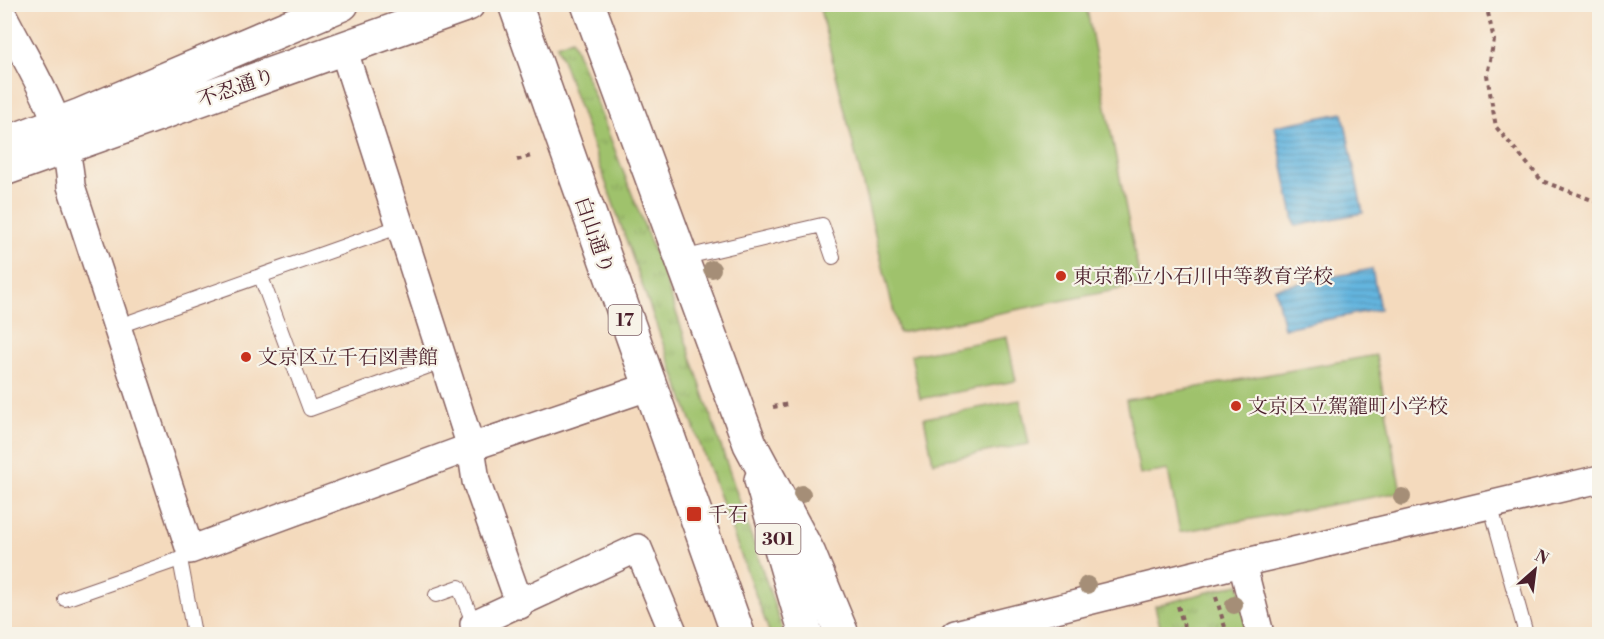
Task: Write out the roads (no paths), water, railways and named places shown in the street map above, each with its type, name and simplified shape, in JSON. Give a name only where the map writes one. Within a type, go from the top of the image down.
[{"type":"main road","name":"不忍通り","points":[[4,144],[61,135],[344,51],[468,4]]},
{"type":"main road","name":"白山通り","points":[[515,4],[648,387],[699,519],[738,634]]},
{"type":"main road","points":[[588,4],[750,444],[809,554],[842,634]]},
{"type":"main road","name":"不忍通り","points":[[4,169],[61,135],[335,6]]},
{"type":"main road","name":"301","points":[[750,444],[806,634]]},
{"type":"street","points":[[4,17],[61,135],[70,167],[71,186],[185,554],[471,447],[648,387]]},
{"type":"street","points":[[344,51],[471,447],[476,481],[520,604]]},
{"type":"street","points":[[955,634],[1242,563],[1599,479]]},
{"type":"street","points":[[476,629],[520,604],[638,548],[674,634]]},
{"type":"street","points":[[1242,563],[1260,634]]},
{"type":"lane","points":[[682,258],[822,225],[833,257]]},
{"type":"lane","points":[[116,327],[401,226]]},
{"type":"lane","points":[[261,277],[310,409],[443,361]]},
{"type":"lane","points":[[1490,504],[1526,634]]},
{"type":"lane","points":[[65,599],[185,554],[194,634]]},
{"type":"lane","points":[[436,595],[459,587],[476,629]]},
{"type":"water","points":[[1343,113],[1363,213],[1295,226],[1275,126]]},
{"type":"water","points":[[1372,269],[1380,309],[1284,328],[1275,288]]},
{"type":"place","name":"東京都立小石川中等教育学校","points":[[1061,276]]},
{"type":"place","name":"文京区立千石図書館","points":[[246,357]]},
{"type":"place","name":"文京区立駕籠町小学校","points":[[1236,406]]},
{"type":"place","name":"千石","points":[[694,514]]}]
